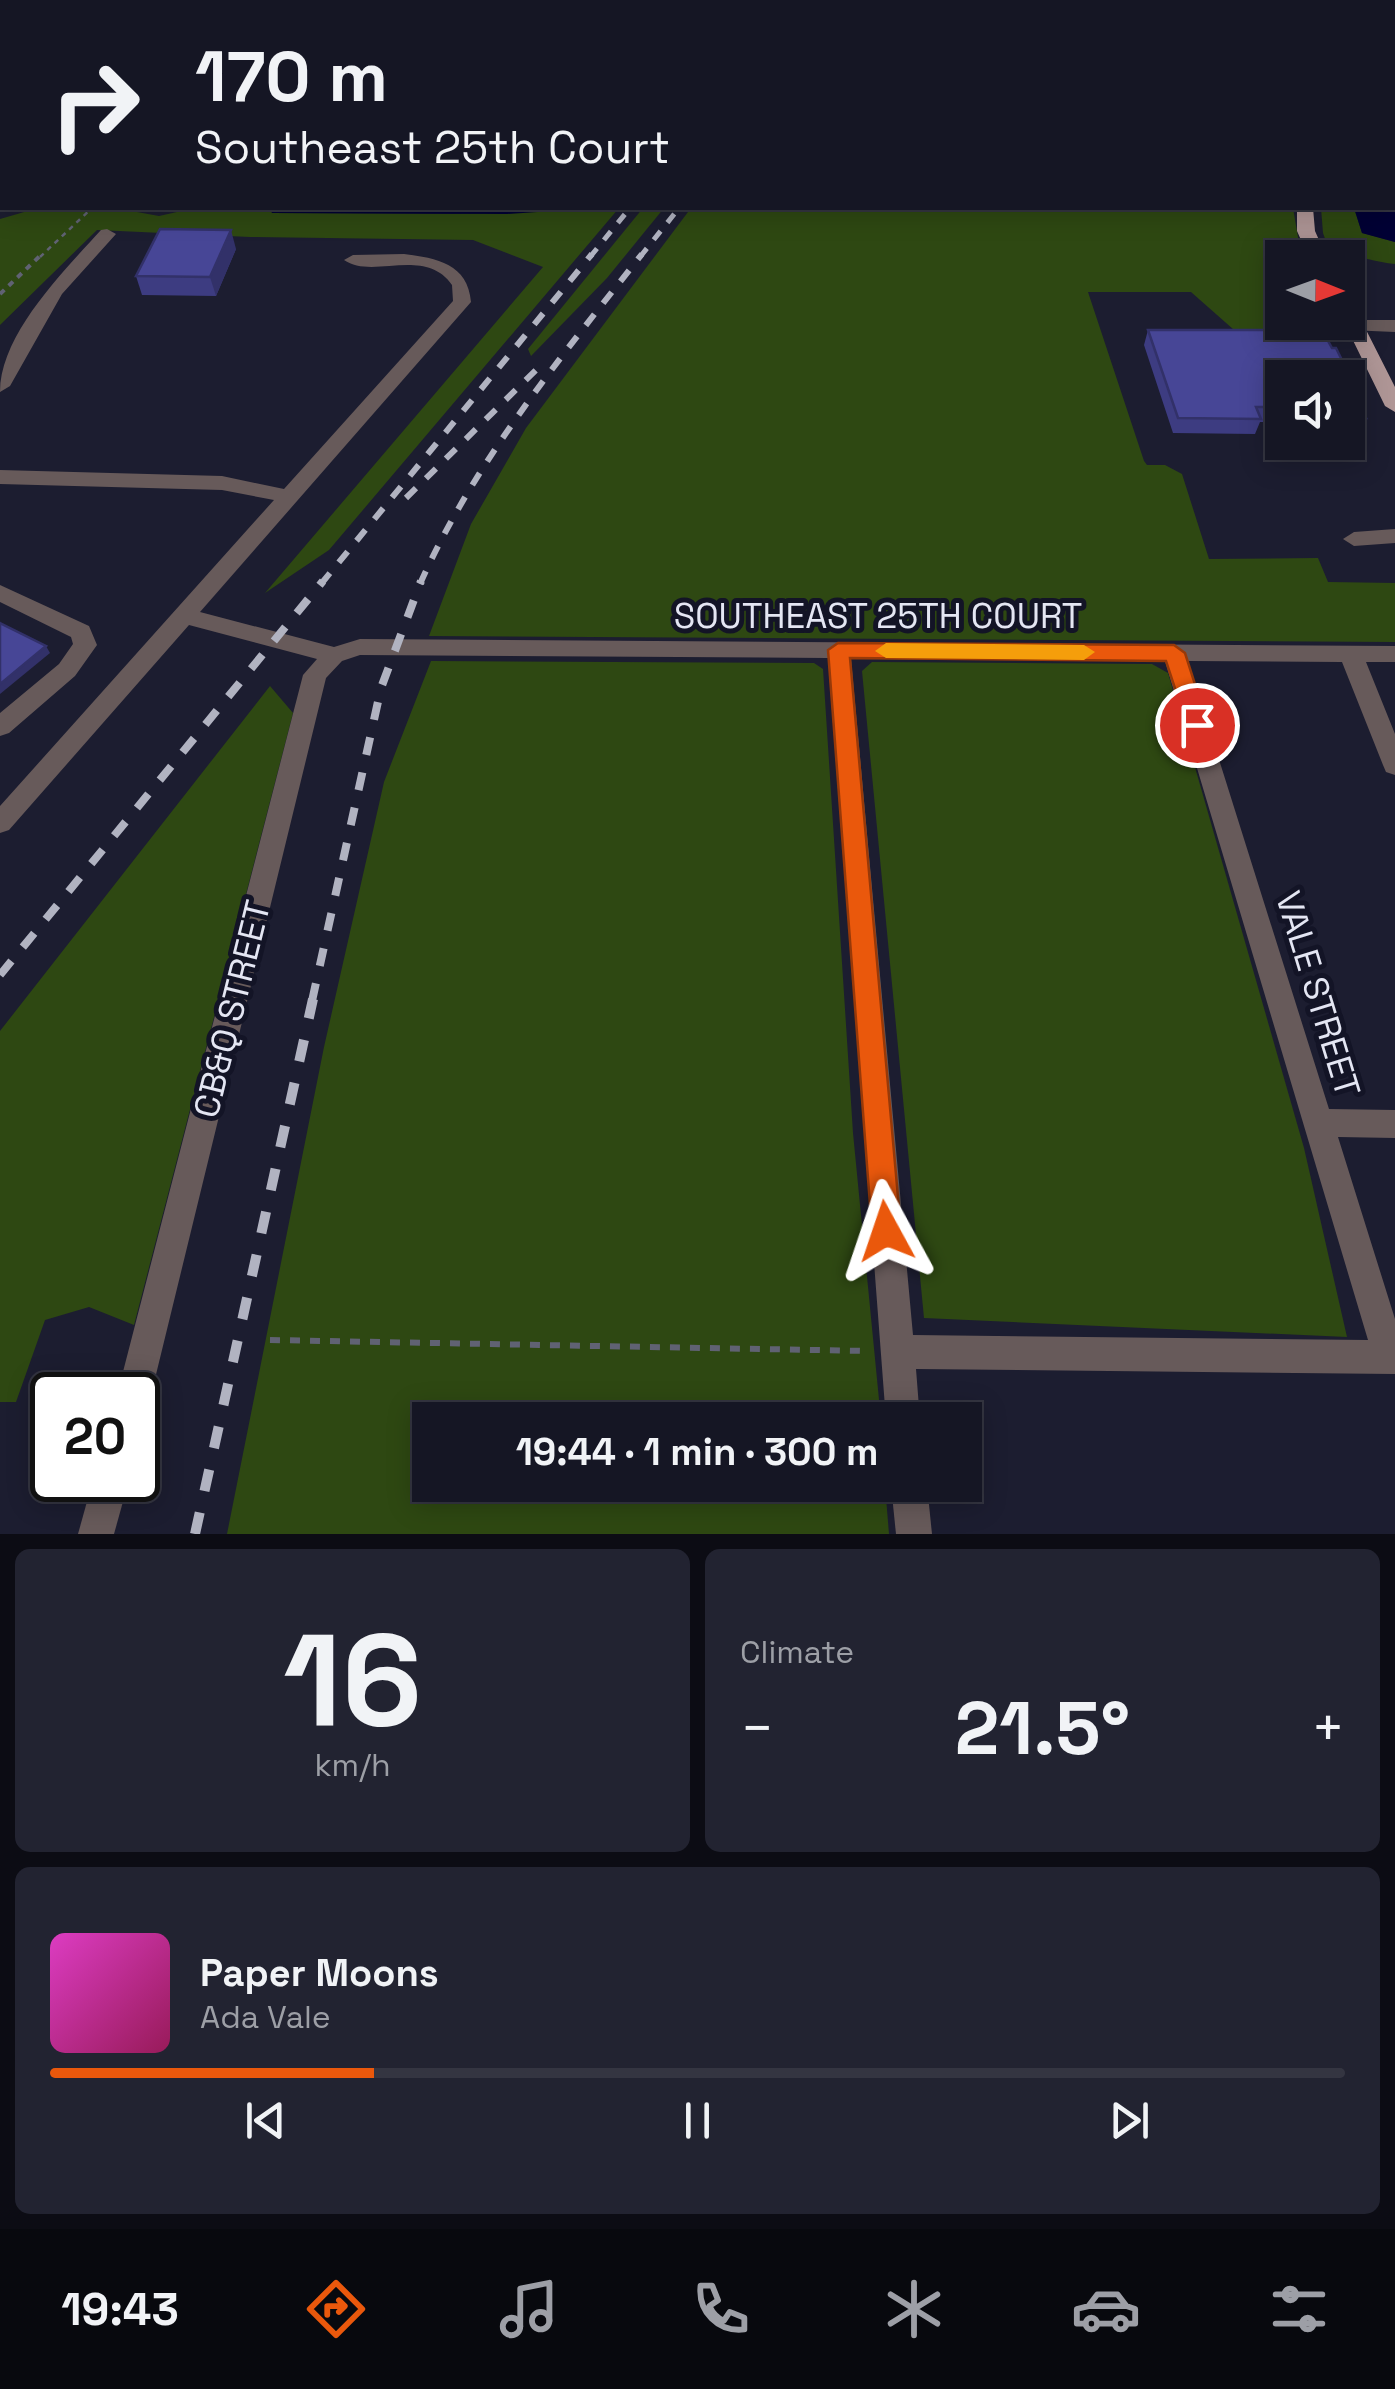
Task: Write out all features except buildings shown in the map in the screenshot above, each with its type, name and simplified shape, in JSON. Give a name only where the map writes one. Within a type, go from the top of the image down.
[{"type":"main road","points":[[1306,210],[1310,240]]},
{"type":"main road","points":[[1362,340],[1395,406]]},
{"type":"street","points":[[0,386],[54,292],[107,234]]},
{"type":"street","points":[[0,823],[462,302],[464,290],[459,280],[430,262],[353,260]]},
{"type":"street","points":[[1365,321],[1395,326]]},
{"type":"street","points":[[0,477],[222,483],[292,497]]},
{"type":"street","points":[[1354,539],[1395,536]]},
{"type":"street","points":[[0,593],[82,632],[85,645],[67,670],[0,727]]},
{"type":"street","name":"SOUTHEAST 25TH COURT","points":[[186,616],[347,651],[1395,654]]},
{"type":"street","points":[[838,650],[901,1402]]},
{"type":"street","name":"CB&Q STREET","points":[[140,1372],[315,676],[347,651]]},
{"type":"street","name":"VALE STREET","points":[[1174,653],[1393,1357]]},
{"type":"street","points":[[1351,654],[1395,765]]},
{"type":"street","points":[[1318,1123],[1395,1124]]},
{"type":"street","points":[[896,1352],[1393,1357]]},
{"type":"street","points":[[96,1534],[105,1502]]},
{"type":"street","points":[[911,1502],[914,1534]]},
{"type":"path","points":[[0,294],[90,210]]},
{"type":"path","points":[[270,1340],[896,1352]]},
{"type":"green space","points":[[31,210],[126,210],[159,216],[186,210],[453,214],[617,210],[329,550],[265,593],[543,267],[473,240],[97,230],[0,325],[0,219]]},
{"type":"green space","points":[[641,210],[662,210],[607,278],[531,356],[528,349]]},
{"type":"green space","points":[[690,210],[1293,210],[1298,240],[1265,240],[1265,338],[1242,337],[1191,292],[1088,292],[1144,461],[1147,465],[1165,465],[1182,474],[1209,559],[1318,558],[1328,582],[1395,583],[1395,642],[429,636],[471,524],[526,428]]},
{"type":"green space","points":[[1321,210],[1355,210],[1362,233],[1395,242],[1395,264],[1365,258],[1365,240],[1325,240]]},
{"type":"green space","points":[[431,661],[814,663],[823,669],[853,1133],[879,1402],[412,1402],[412,1502],[886,1502],[889,1534],[227,1534],[324,1047],[384,782]]},
{"type":"green space","points":[[872,662],[1152,664],[1168,673],[1304,1148],[1347,1337],[924,1318],[862,671]]},
{"type":"green space","points":[[270,686],[293,713],[134,1325],[89,1307],[45,1320],[16,1402],[0,1402],[0,1031]]},
{"type":"shaded area","points":[[270,210],[567,210],[507,214]]},
{"type":"shaded area","points":[[1355,210],[1395,210],[1395,242],[1362,233]]},
{"type":"railway","points":[[590,257],[628,210]]},
{"type":"railway","points":[[640,257],[677,210]]},
{"type":"railway","points":[[321,584],[592,254]]},
{"type":"railway","points":[[420,584],[492,453],[642,254]]},
{"type":"railway","points":[[406,498],[541,365]]},
{"type":"railway","points":[[0,975],[323,581]]},
{"type":"railway","points":[[312,1001],[381,688],[421,581]]},
{"type":"railway","points":[[195,1534],[313,999]]},
{"type":"slow traffic","points":[[886,651],[1084,652]]},
{"type":"route","points":[[886,1231],[838,650],[1174,653],[1197,725]]}]
